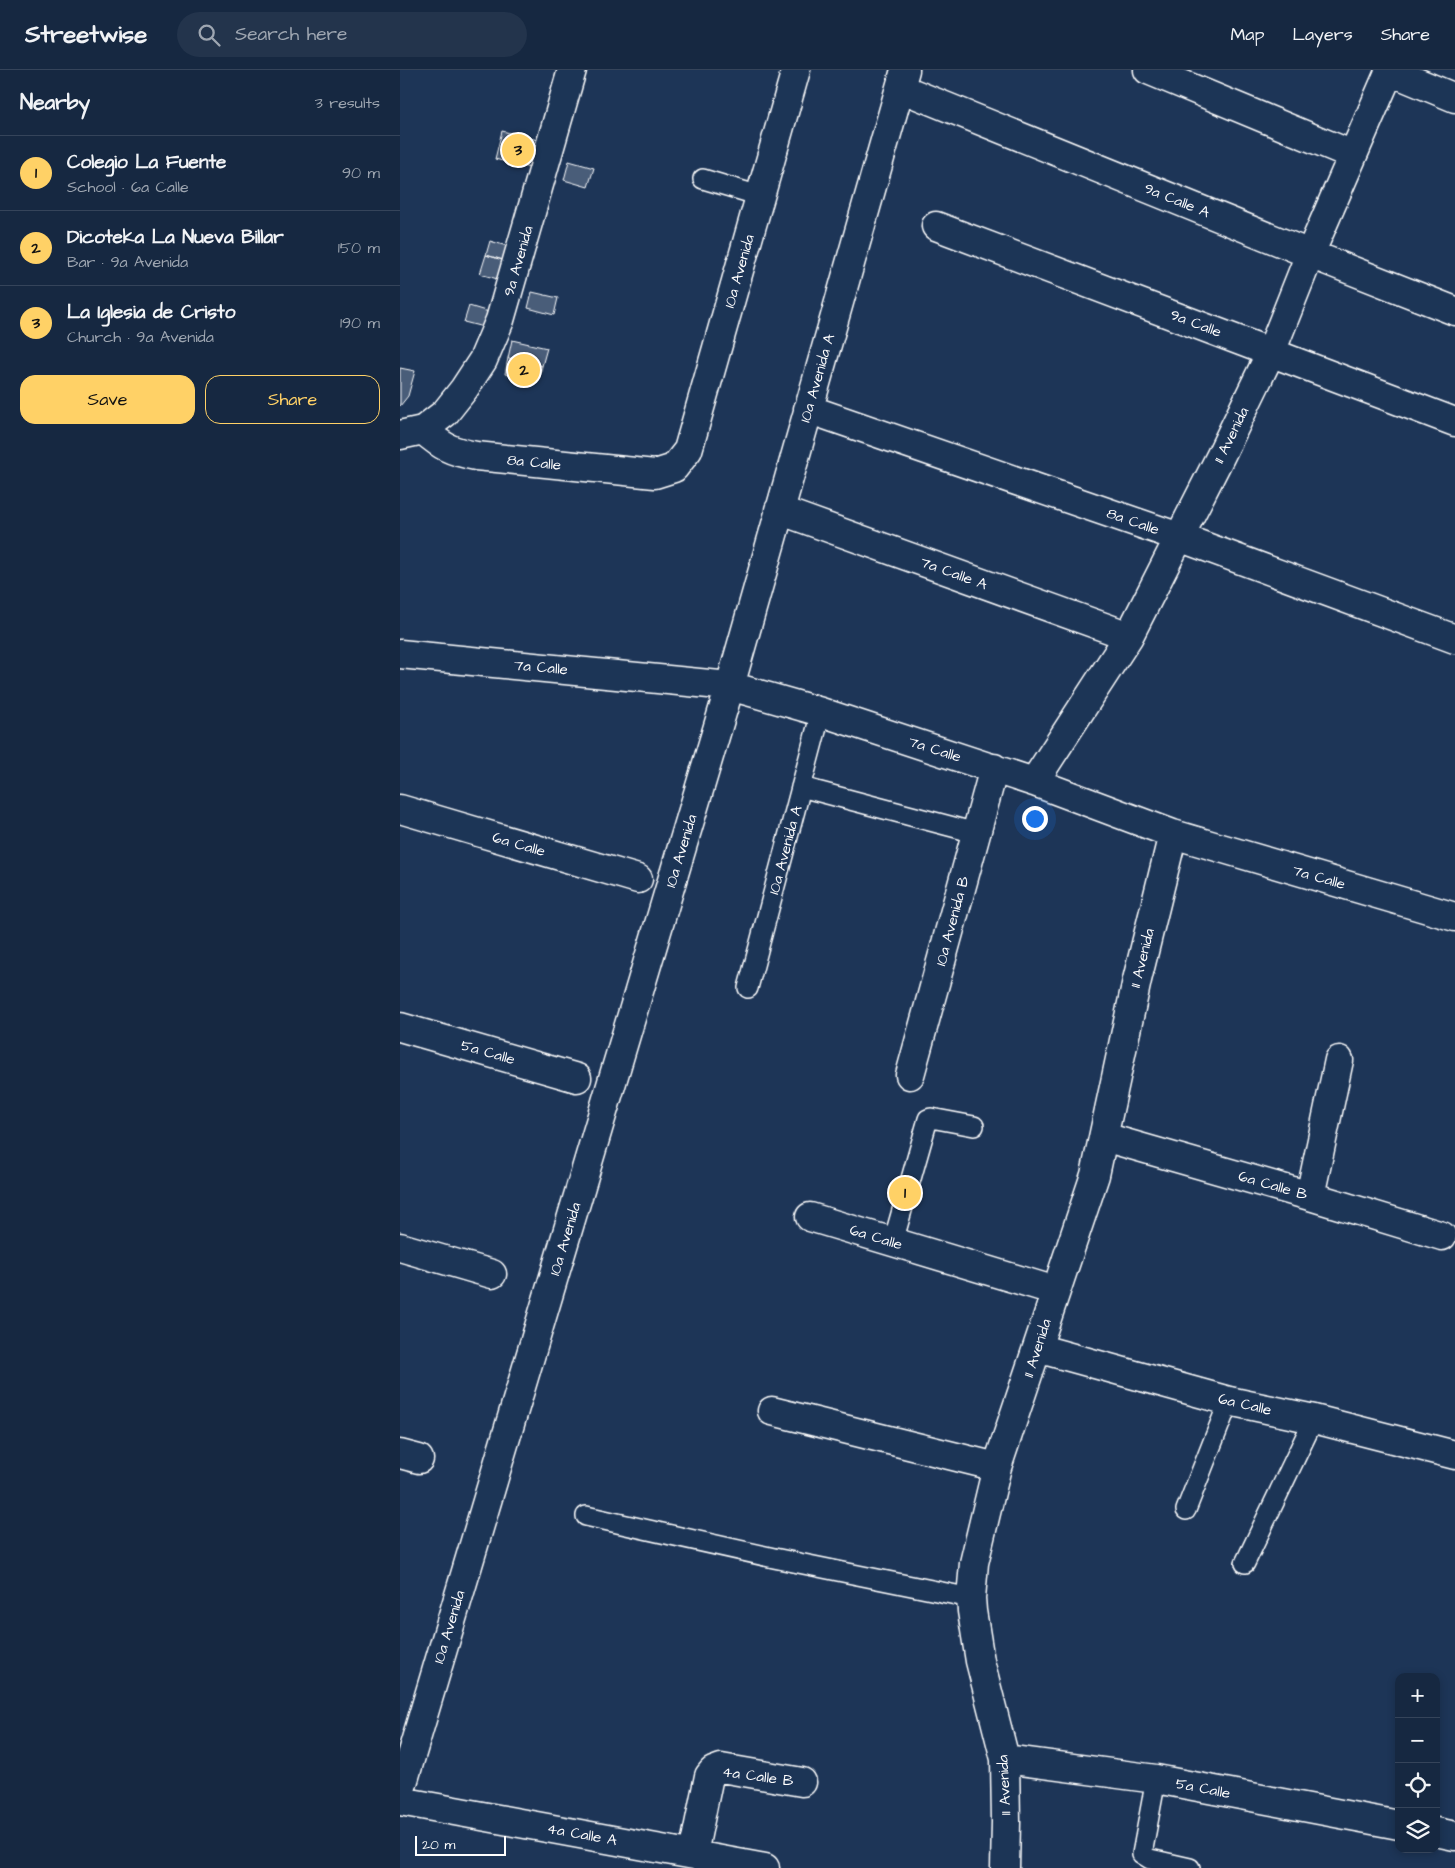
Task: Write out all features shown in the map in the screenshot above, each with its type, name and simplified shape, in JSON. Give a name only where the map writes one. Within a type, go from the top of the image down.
[{"type":"street","name":"9a Avenida","points":[[412,432],[445,412],[464,389],[483,360],[500,320],[572,70]]},
{"type":"street","name":"10a Avenida","points":[[674,468],[688,450],[796,70]]},
{"type":"street","points":[[1148,70],[1353,155]]},
{"type":"street","points":[[1390,71],[1455,98]]},
{"type":"street","name":"11 Avenida","points":[[1034,782],[1129,636],[1220,458],[1271,352],[1310,254],[1390,71]]},
{"type":"street","name":"9a Calle A","points":[[903,79],[1310,254],[1455,311]]},
{"type":"street","name":"10a Avenida A","points":[[730,686],[903,79]]},
{"type":"street","name":"9a Calle","points":[[936,226],[1455,422]]},
{"type":"street","name":"8a Calle","points":[[808,409],[1179,537],[1455,639]]},
{"type":"street","name":"8a Calle","points":[[412,432],[457,452],[476,456],[655,474],[674,468]]},
{"type":"street","name":"7a Calle A","points":[[779,510],[1129,636]]},
{"type":"street","name":"7a Calle","points":[[400,654],[730,686],[821,712],[994,768],[1173,834],[1455,917]]},
{"type":"street","name":"10a Avenida","points":[[400,1792],[730,686]]},
{"type":"street","name":"10a Avenida B","points":[[910,1075],[994,768]]},
{"type":"street","name":"6a Calle","points":[[400,809],[638,879]]},
{"type":"street","name":"11 Avenida","points":[[1004,1868],[1006,1759],[980,1661],[971,1598],[974,1563],[997,1467],[1095,1175],[1135,988],[1173,834]]},
{"type":"street","name":"5a Calle","points":[[400,1026],[576,1078]]},
{"type":"street","points":[[1310,1196],[1339,1060]]},
{"type":"street","name":"6a Calle B","points":[[1104,1138],[1310,1196],[1442,1236]]},
{"type":"street","name":"6a Calle","points":[[810,1217],[1056,1291]]},
{"type":"street","points":[[400,1247],[492,1274]]},
{"type":"street","name":"6a Calle","points":[[1037,1348],[1229,1401],[1314,1418],[1455,1455]]},
{"type":"street","points":[[772,1411],[997,1467]]},
{"type":"street","name":"5a Calle","points":[[1006,1759],[1156,1779],[1395,1824]]},
{"type":"street","name":"4a Calle B","points":[[683,1858],[709,1776],[713,1771],[721,1768],[802,1782]]},
{"type":"street","name":"4a Calle A","points":[[400,1801],[683,1858],[764,1868]]},
{"type":"street","points":[[1440,1833],[1455,1836]]},
{"type":"lane","points":[[703,179],[760,196]]},
{"type":"lane","name":"10a Avenida A","points":[[748,988],[821,712]]},
{"type":"lane","points":[[801,787],[976,833]]},
{"type":"lane","points":[[894,1242],[928,1119],[974,1126]]},
{"type":"lane","points":[[1186,1510],[1229,1401]]},
{"type":"lane","points":[[1246,1563],[1314,1418]]},
{"type":"lane","points":[[586,1516],[774,1558],[971,1598]]},
{"type":"lane","points":[[1156,1779],[1142,1854],[1150,1859],[1190,1868]]},
{"type":"building","points":[[502,131],[542,141],[534,169],[495,159]]},
{"type":"building","points":[[569,161],[594,168],[588,187],[564,180]]},
{"type":"building","points":[[490,241],[517,249],[513,263],[486,255]]},
{"type":"building","points":[[486,255],[513,263],[508,282],[480,274]]},
{"type":"building","points":[[532,292],[558,298],[554,315],[528,308]]},
{"type":"building","points":[[469,306],[499,315],[495,330],[464,322]]},
{"type":"building","points":[[512,340],[547,348],[542,366],[508,358]]},
{"type":"building","points":[[508,358],[542,366],[538,382],[505,374]]},
{"type":"building","points":[[400,368],[415,371],[408,396],[400,406]]},
{"type":"place","name":"La Iglesia de Cristo","points":[[518,150]]},
{"type":"place","name":"Dicoteka La Nueva Billar","points":[[524,370]]},
{"type":"place","name":"Colegio La Fuente","points":[[905,1193]]}]
